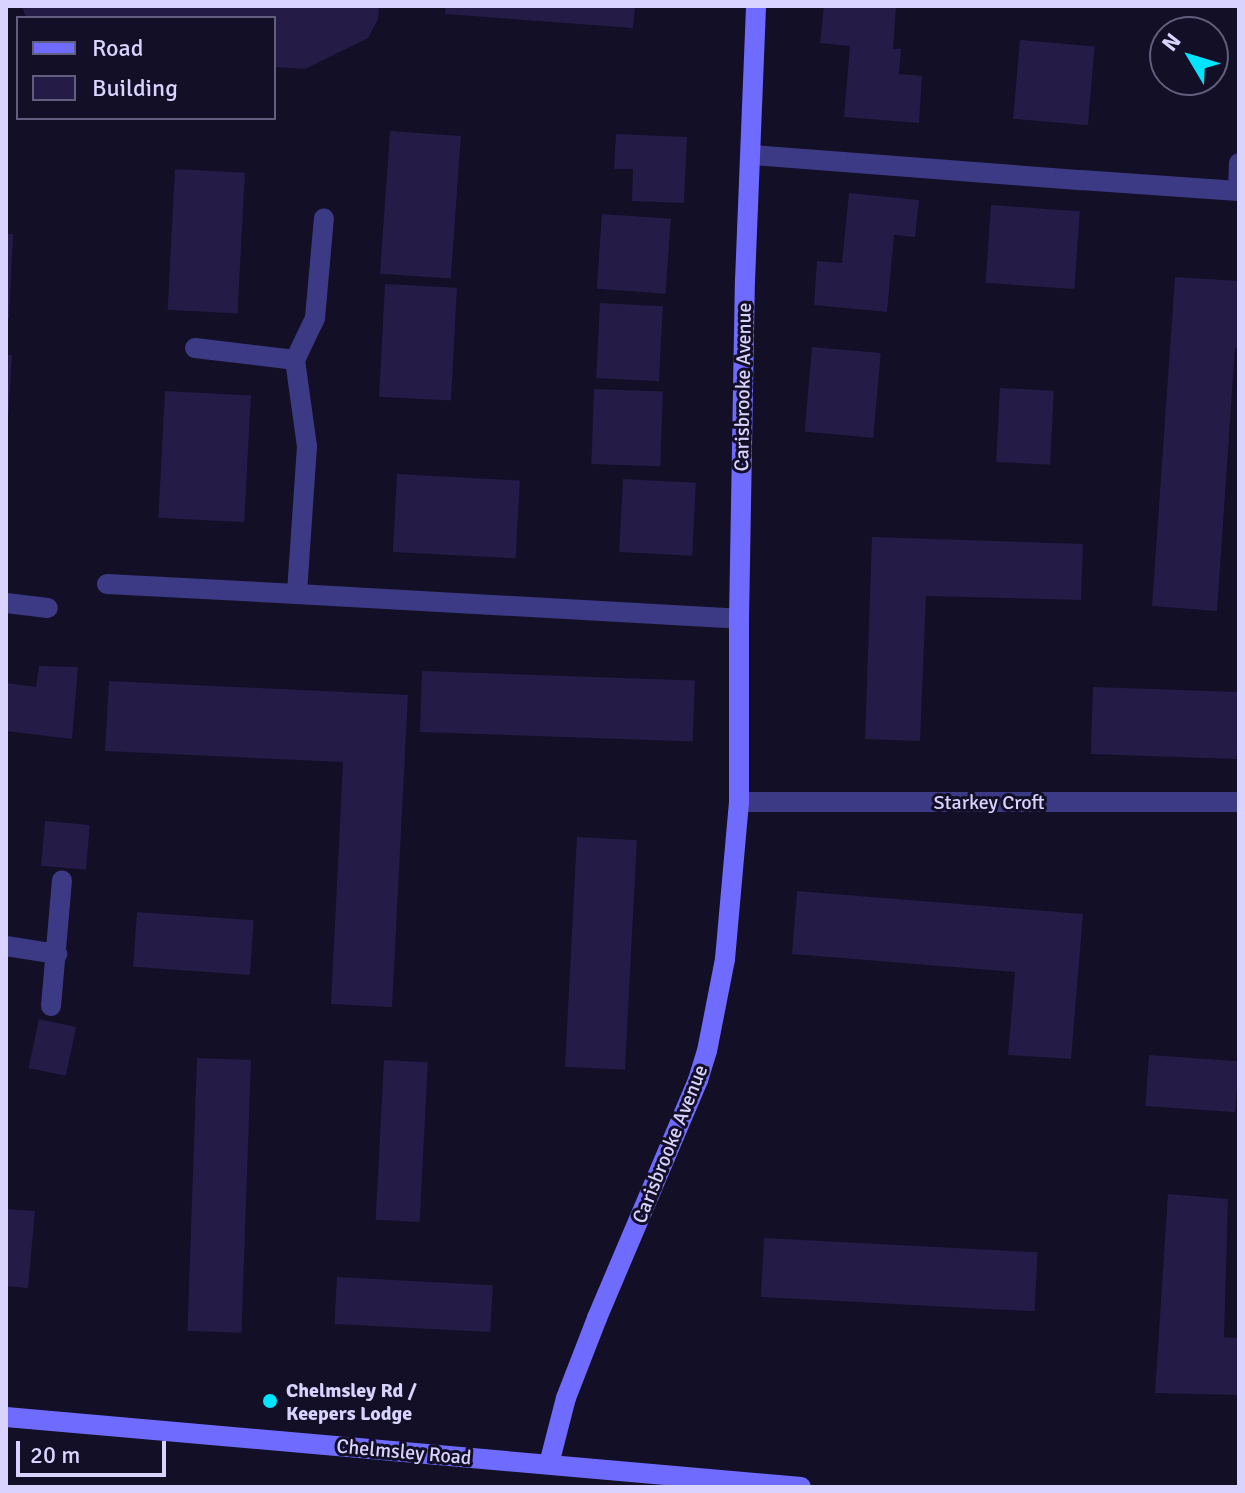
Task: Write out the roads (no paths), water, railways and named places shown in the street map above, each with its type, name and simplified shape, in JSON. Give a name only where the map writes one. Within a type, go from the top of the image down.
[{"type":"street","name":"Carisbrooke Avenue","points":[[549,1464],[577,1371],[707,1051],[725,959],[739,802],[745,281],[753,155],[756,6]]},
{"type":"street","points":[[753,155],[1238,191],[1239,163]]},
{"type":"street","points":[[297,594],[307,446],[295,360],[315,318],[324,218]]},
{"type":"street","points":[[195,348],[295,360]]},
{"type":"street","points":[[107,584],[739,619]]},
{"type":"street","points":[[6,603],[48,608]]},
{"type":"street","name":"Starkey Croft","points":[[739,802],[1239,802]]},
{"type":"street","points":[[51,1006],[62,880]]},
{"type":"street","points":[[6,946],[57,954]]},
{"type":"street","name":"Chelmsley Road","points":[[6,1417],[549,1464],[698,1483],[801,1487]]},
{"type":"place","name":"Chelmsley Rd / Keepers Lodge","points":[[270,1401]]}]
